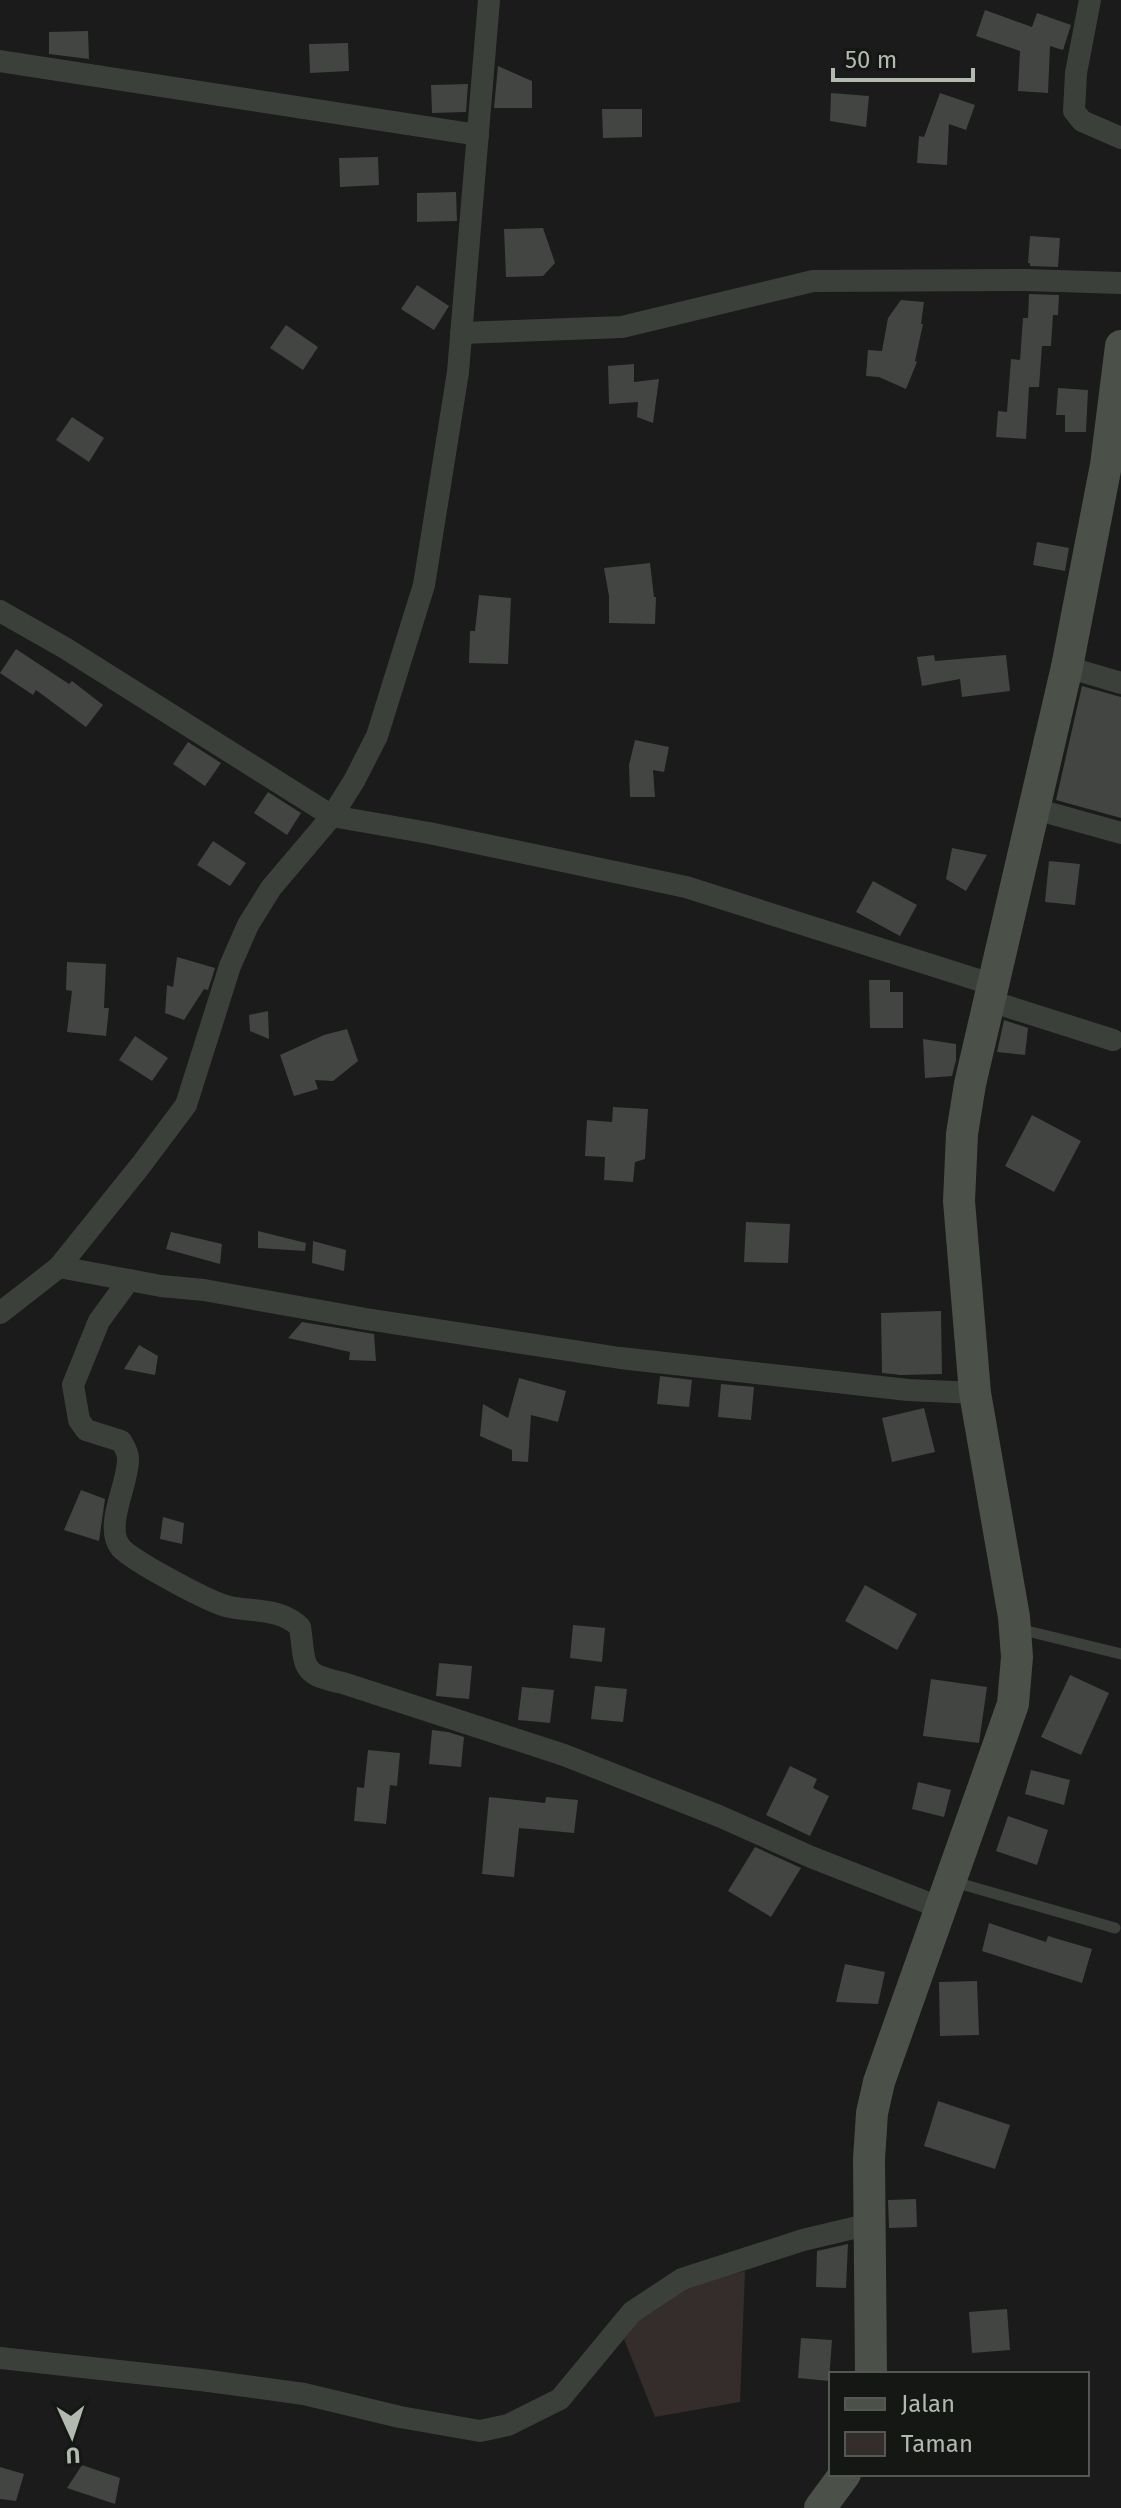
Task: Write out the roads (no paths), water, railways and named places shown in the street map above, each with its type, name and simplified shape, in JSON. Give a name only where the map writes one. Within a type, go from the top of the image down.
[{"type":"street","points":[[0,1313],[59,1267],[186,1105],[225,980],[248,925],[271,888],[332,816],[377,736],[424,585],[458,372],[489,0]]},
{"type":"street","points":[[1090,0],[1076,73],[1074,111],[1082,121],[1121,138]]},
{"type":"street","points":[[0,61],[478,135]]},
{"type":"street","points":[[461,333],[622,327],[813,281],[1121,283]]},
{"type":"street","points":[[871,2372],[869,2159],[872,2113],[879,2082],[1013,1704],[1017,1657],[1015,1628],[975,1393],[959,1201],[962,1134],[970,1084],[1067,667],[1106,465],[1121,346]]},
{"type":"street","points":[[0,611],[65,648],[332,816],[429,833],[686,887],[992,993],[1113,1040]]},
{"type":"street","points":[[1067,667],[1121,683]]},
{"type":"street","points":[[1035,809],[1121,833]]},
{"type":"street","points":[[59,1267],[161,1286],[204,1290],[366,1319],[620,1358],[908,1390],[975,1393]]},
{"type":"street","points":[[129,1280],[99,1321],[73,1385],[79,1420],[86,1430],[121,1441],[128,1455],[126,1481],[114,1520],[115,1536],[122,1548],[173,1581],[227,1607],[282,1614],[293,1620],[300,1627],[303,1656],[309,1671],[320,1678],[373,1692],[564,1755],[719,1816],[811,1857],[946,1895]]},
{"type":"street","points":[[0,2358],[304,2394],[400,2417],[480,2431],[508,2425],[560,2399],[632,2312],[682,2279],[803,2240],[870,2224]]},
{"type":"street","points":[[820,2508],[844,2476]]},
{"type":"lane","points":[[1015,1628],[1121,1654]]},
{"type":"lane","points":[[946,1895],[1115,1928]]}]
